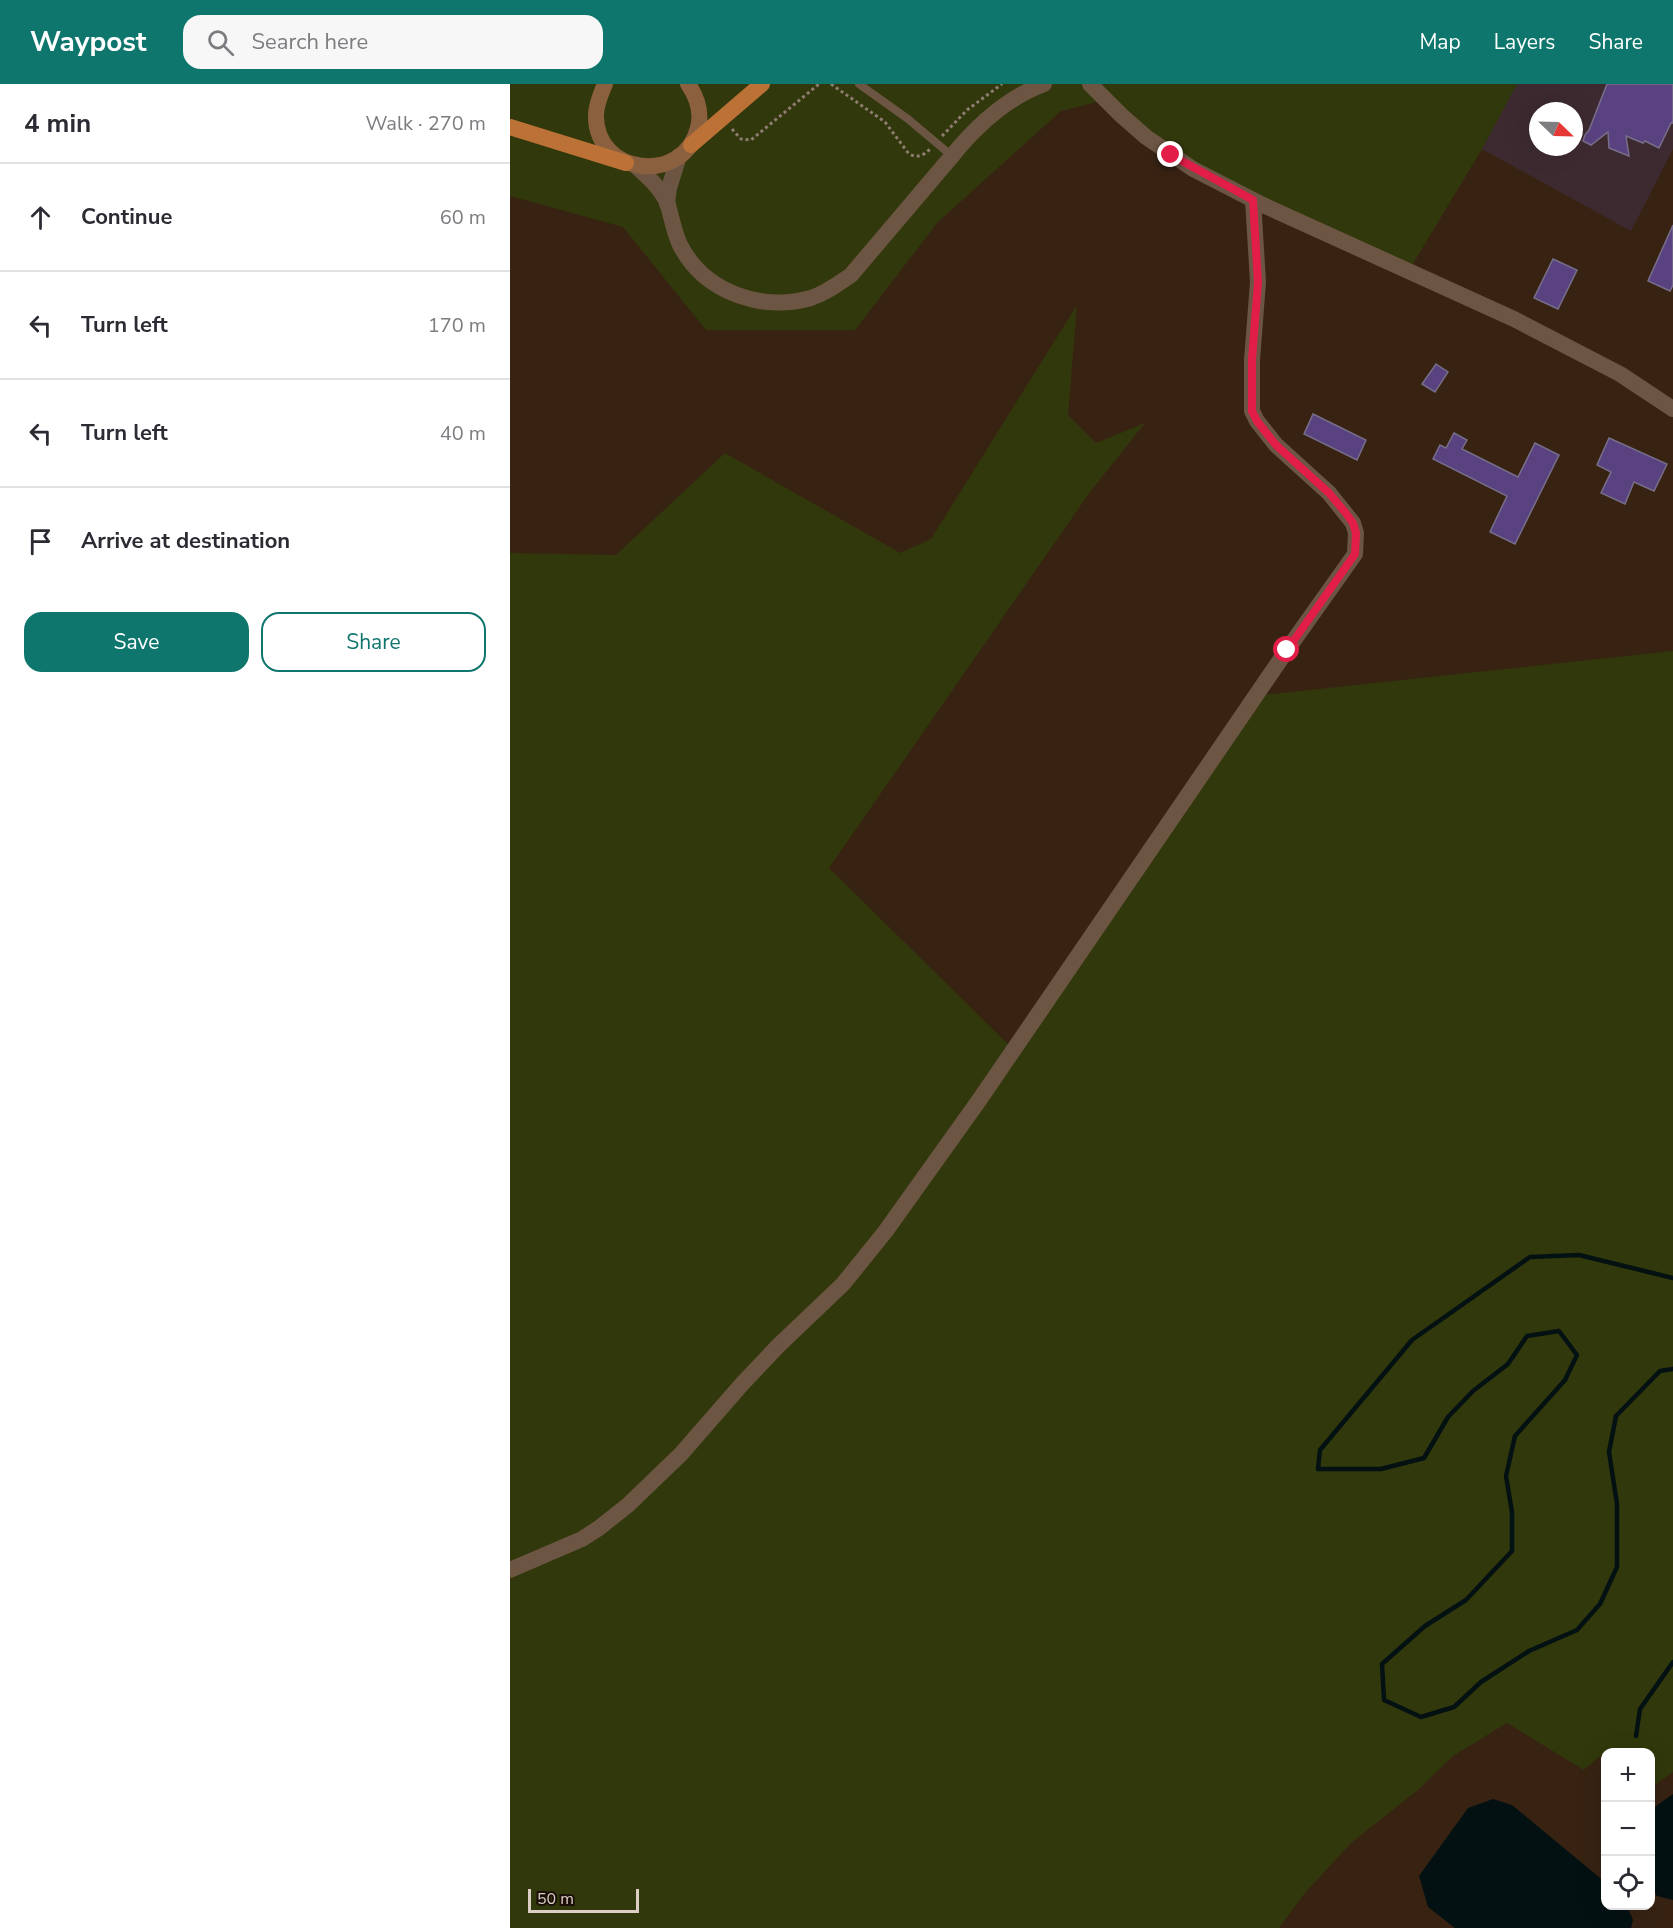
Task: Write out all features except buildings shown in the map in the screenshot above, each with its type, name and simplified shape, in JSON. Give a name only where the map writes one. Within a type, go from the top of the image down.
[{"type":"highway","points":[[685,150],[762,84]]},
{"type":"highway","points":[[510,127],[631,164]]},
{"type":"main road","points":[[605,84],[597,107],[598,129],[608,149],[631,164],[658,166],[685,150],[696,135],[698,102],[688,84]]},
{"type":"street","points":[[631,164],[660,190],[680,245],[692,263],[708,279],[726,291],[747,299],[769,303],[791,302],[813,297],[833,288],[851,275],[981,123],[1017,97],[1044,84]]},
{"type":"street","points":[[1090,84],[1121,115],[1171,155],[1253,200],[1514,319],[1620,374],[1673,409]]},
{"type":"street","points":[[667,204],[669,188],[685,150]]},
{"type":"street","points":[[510,1570],[582,1539],[628,1505],[674,1461],[742,1384],[843,1284],[858,1266],[980,1099],[1355,554],[1356,533],[1353,523],[1329,493],[1276,445],[1252,411],[1252,360],[1258,282],[1253,200]]},
{"type":"lane","points":[[859,84],[909,119],[952,156]]},
{"type":"path","points":[[723,119],[738,137],[751,140],[819,84]]},
{"type":"shaded area","points":[[1517,84],[1673,84],[1673,149],[1631,231],[1482,149]]},
{"type":"shaded area","points":[[1673,1794],[1673,1900],[1657,1896],[1655,1893],[1656,1806]]},
{"type":"shaded area","points":[[1493,1799],[1512,1805],[1601,1879],[1601,1910],[1629,1910],[1633,1920],[1631,1928],[1455,1928],[1428,1907],[1419,1876],[1468,1808]]},
{"type":"green space","points":[[510,84],[1517,84],[1482,149],[1408,272],[1245,195],[1101,101],[1061,111],[938,222],[855,330],[706,330],[623,227],[510,196]]},
{"type":"green space","points":[[1077,305],[1068,415],[1096,443],[1145,423],[1090,492],[829,868],[1014,1050],[1263,695],[1673,651],[1673,1772],[1655,1783],[1655,1748],[1601,1748],[1601,1756],[1584,1770],[1507,1723],[1453,1756],[1419,1789],[1351,1843],[1304,1894],[1279,1928],[510,1928],[510,553],[616,555],[725,453],[900,553],[931,539]]},
{"type":"waterway","points":[[1673,1278],[1579,1255],[1530,1257],[1412,1340],[1320,1450],[1318,1469],[1381,1469],[1424,1458],[1448,1417],[1473,1391],[1508,1364],[1527,1336],[1559,1331],[1577,1355],[1565,1380],[1515,1436],[1506,1476],[1512,1512],[1512,1551],[1466,1600],[1425,1626],[1382,1664],[1384,1700],[1421,1717],[1454,1707],[1481,1682],[1529,1651],[1577,1630],[1600,1604],[1617,1567],[1617,1504],[1609,1452],[1616,1416],[1660,1371],[1673,1369]]},
{"type":"waterway","points":[[1636,1736],[1640,1709],[1673,1662]]},
{"type":"route","points":[[1171,155],[1253,200],[1258,282],[1252,360],[1252,411],[1276,445],[1329,493],[1353,523],[1356,533],[1355,554],[1287,650]]}]
